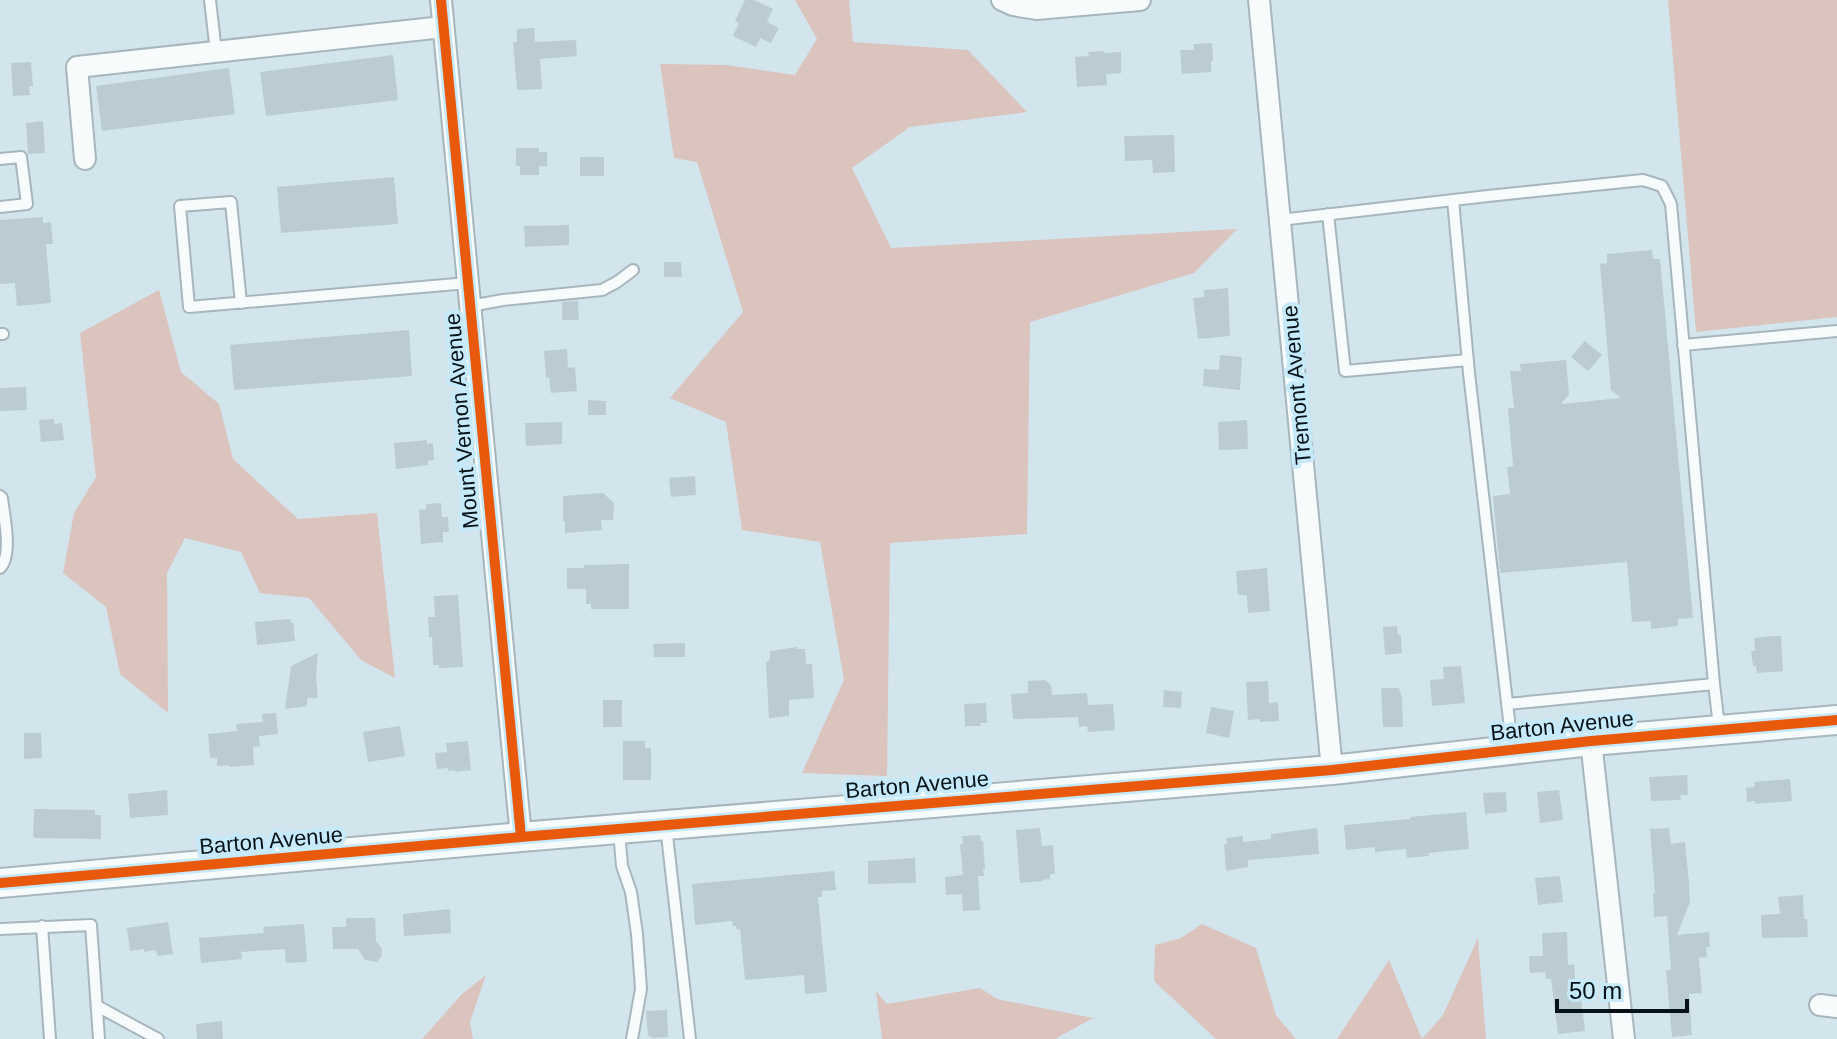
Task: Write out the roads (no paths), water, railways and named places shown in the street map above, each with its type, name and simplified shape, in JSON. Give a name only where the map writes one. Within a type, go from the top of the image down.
[{"type":"street","name":"Mount Vernon Avenue","points":[[441,0],[521,837]]},
{"type":"street","points":[[1002,0],[1036,9],[1140,0]]},
{"type":"street","name":"Tremont Avenue","points":[[1259,0],[1332,770]]},
{"type":"street","points":[[85,159],[77,67],[443,27]]},
{"type":"street","name":"Barton Avenue","points":[[0,883],[1332,770],[1591,741],[1837,720]]},
{"type":"street","points":[[1591,741],[1624,1039]]},
{"type":"lane","points":[[210,0],[216,52]]},
{"type":"lane","points":[[0,159],[21,157],[27,204],[0,207]]},
{"type":"lane","points":[[1280,220],[1643,180],[1662,186],[1671,204],[1719,730]]},
{"type":"lane","points":[[1453,200],[1468,360],[1513,750]]},
{"type":"lane","points":[[241,303],[231,202],[180,206],[189,307],[241,303],[468,283]]},
{"type":"lane","points":[[1328,214],[1345,371],[1468,360]]},
{"type":"lane","points":[[470,306],[602,290],[633,270]]},
{"type":"lane","points":[[1683,345],[1837,331]]},
{"type":"lane","points":[[0,496],[7,555],[0,568]]},
{"type":"lane","points":[[1507,704],[1714,684]]},
{"type":"lane","points":[[666,825],[690,1039]]},
{"type":"lane","points":[[618,829],[622,866],[631,892],[641,989],[632,1039]]},
{"type":"lane","points":[[0,929],[91,925],[99,1039]]},
{"type":"lane","points":[[42,926],[50,1039]]},
{"type":"lane","points":[[97,1006],[158,1039]]}]
